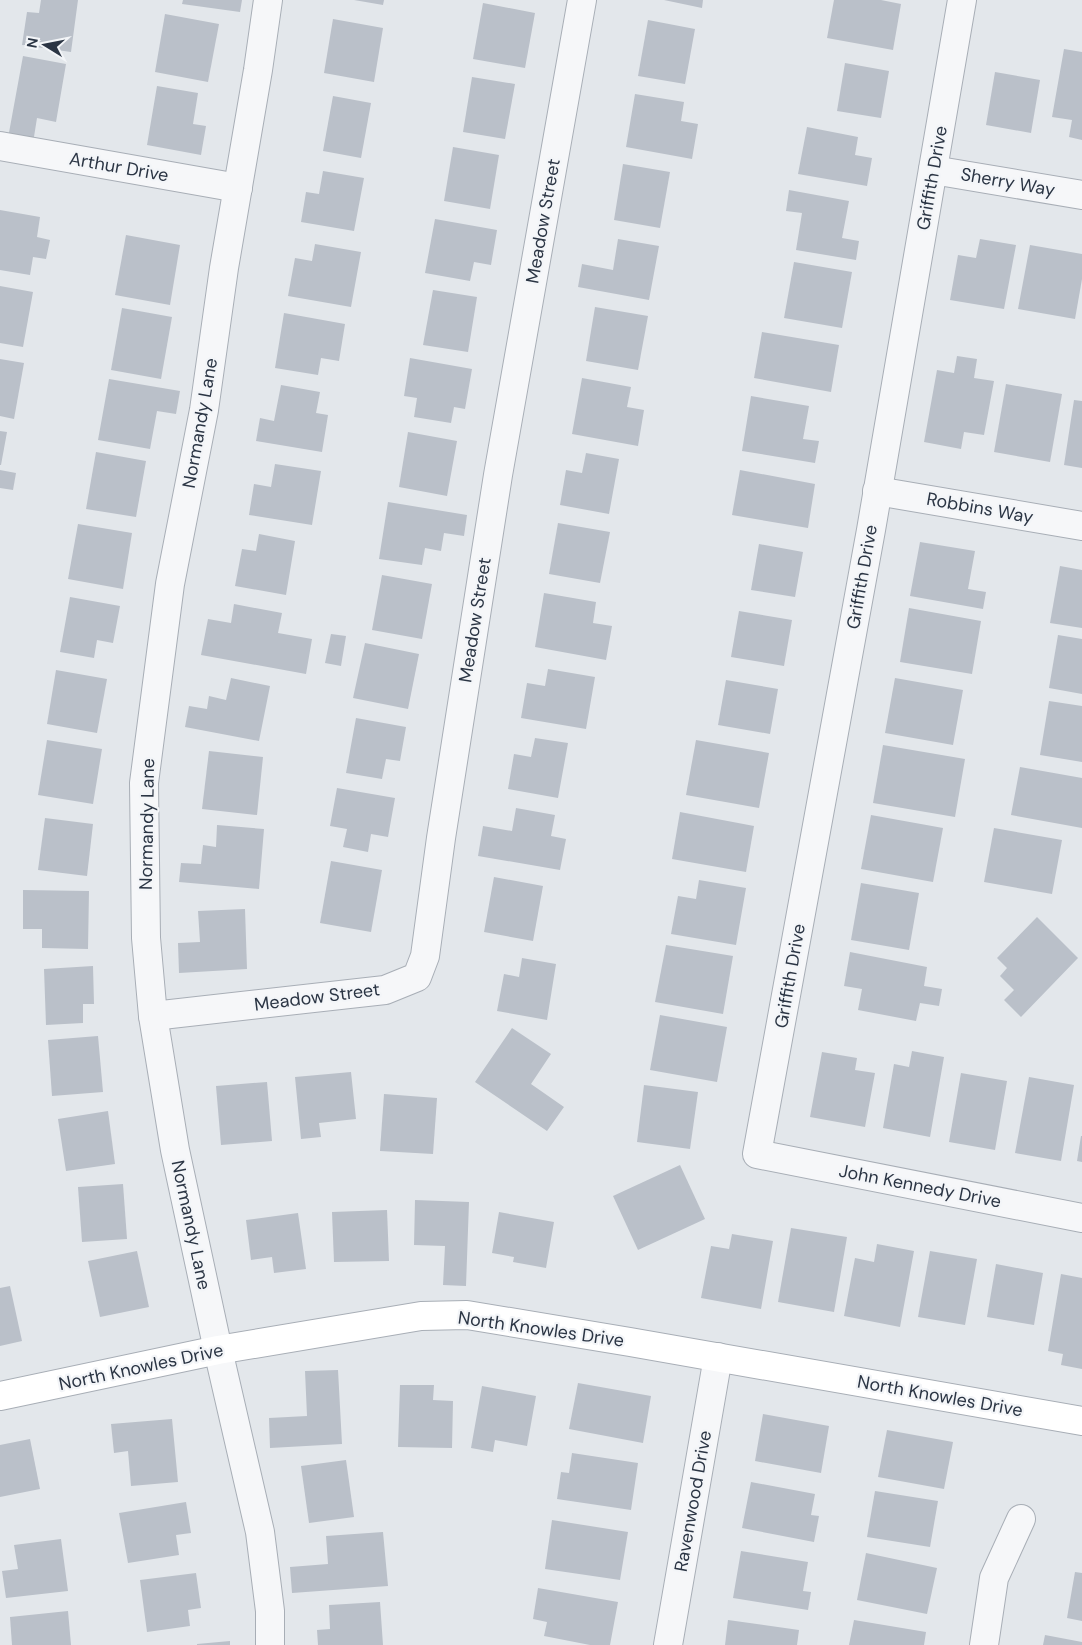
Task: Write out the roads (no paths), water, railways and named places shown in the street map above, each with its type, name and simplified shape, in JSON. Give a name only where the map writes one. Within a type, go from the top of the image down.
[{"type":"street","name":"Normandy Lane","points":[[268,0],[224,268],[204,410],[170,584],[144,783],[146,938],[153,1016],[175,1150],[260,1532],[270,1611],[270,1645]]},
{"type":"street","name":"Meadow Street","points":[[153,1016],[385,990],[417,977],[425,956],[441,838],[498,475],[582,0]]},
{"type":"street","name":"Griffith Drive","points":[[757,1154],[877,491],[962,0]]},
{"type":"street","name":"Arthur Drive","points":[[0,146],[238,188]]},
{"type":"street","name":"Sherry Way","points":[[933,170],[1082,195]]},
{"type":"street","name":"Robbins Way","points":[[877,491],[1082,526]]},
{"type":"street","name":"John Kennedy Drive","points":[[757,1154],[1082,1218]]},
{"type":"street","name":"North Knowles Drive","points":[[0,1396],[218,1350],[421,1316],[467,1316],[718,1357],[1082,1421]]},
{"type":"street","name":"Ravenwood Drive","points":[[668,1645],[718,1357]]},
{"type":"street","points":[[984,1645],[994,1578],[1021,1519]]}]
